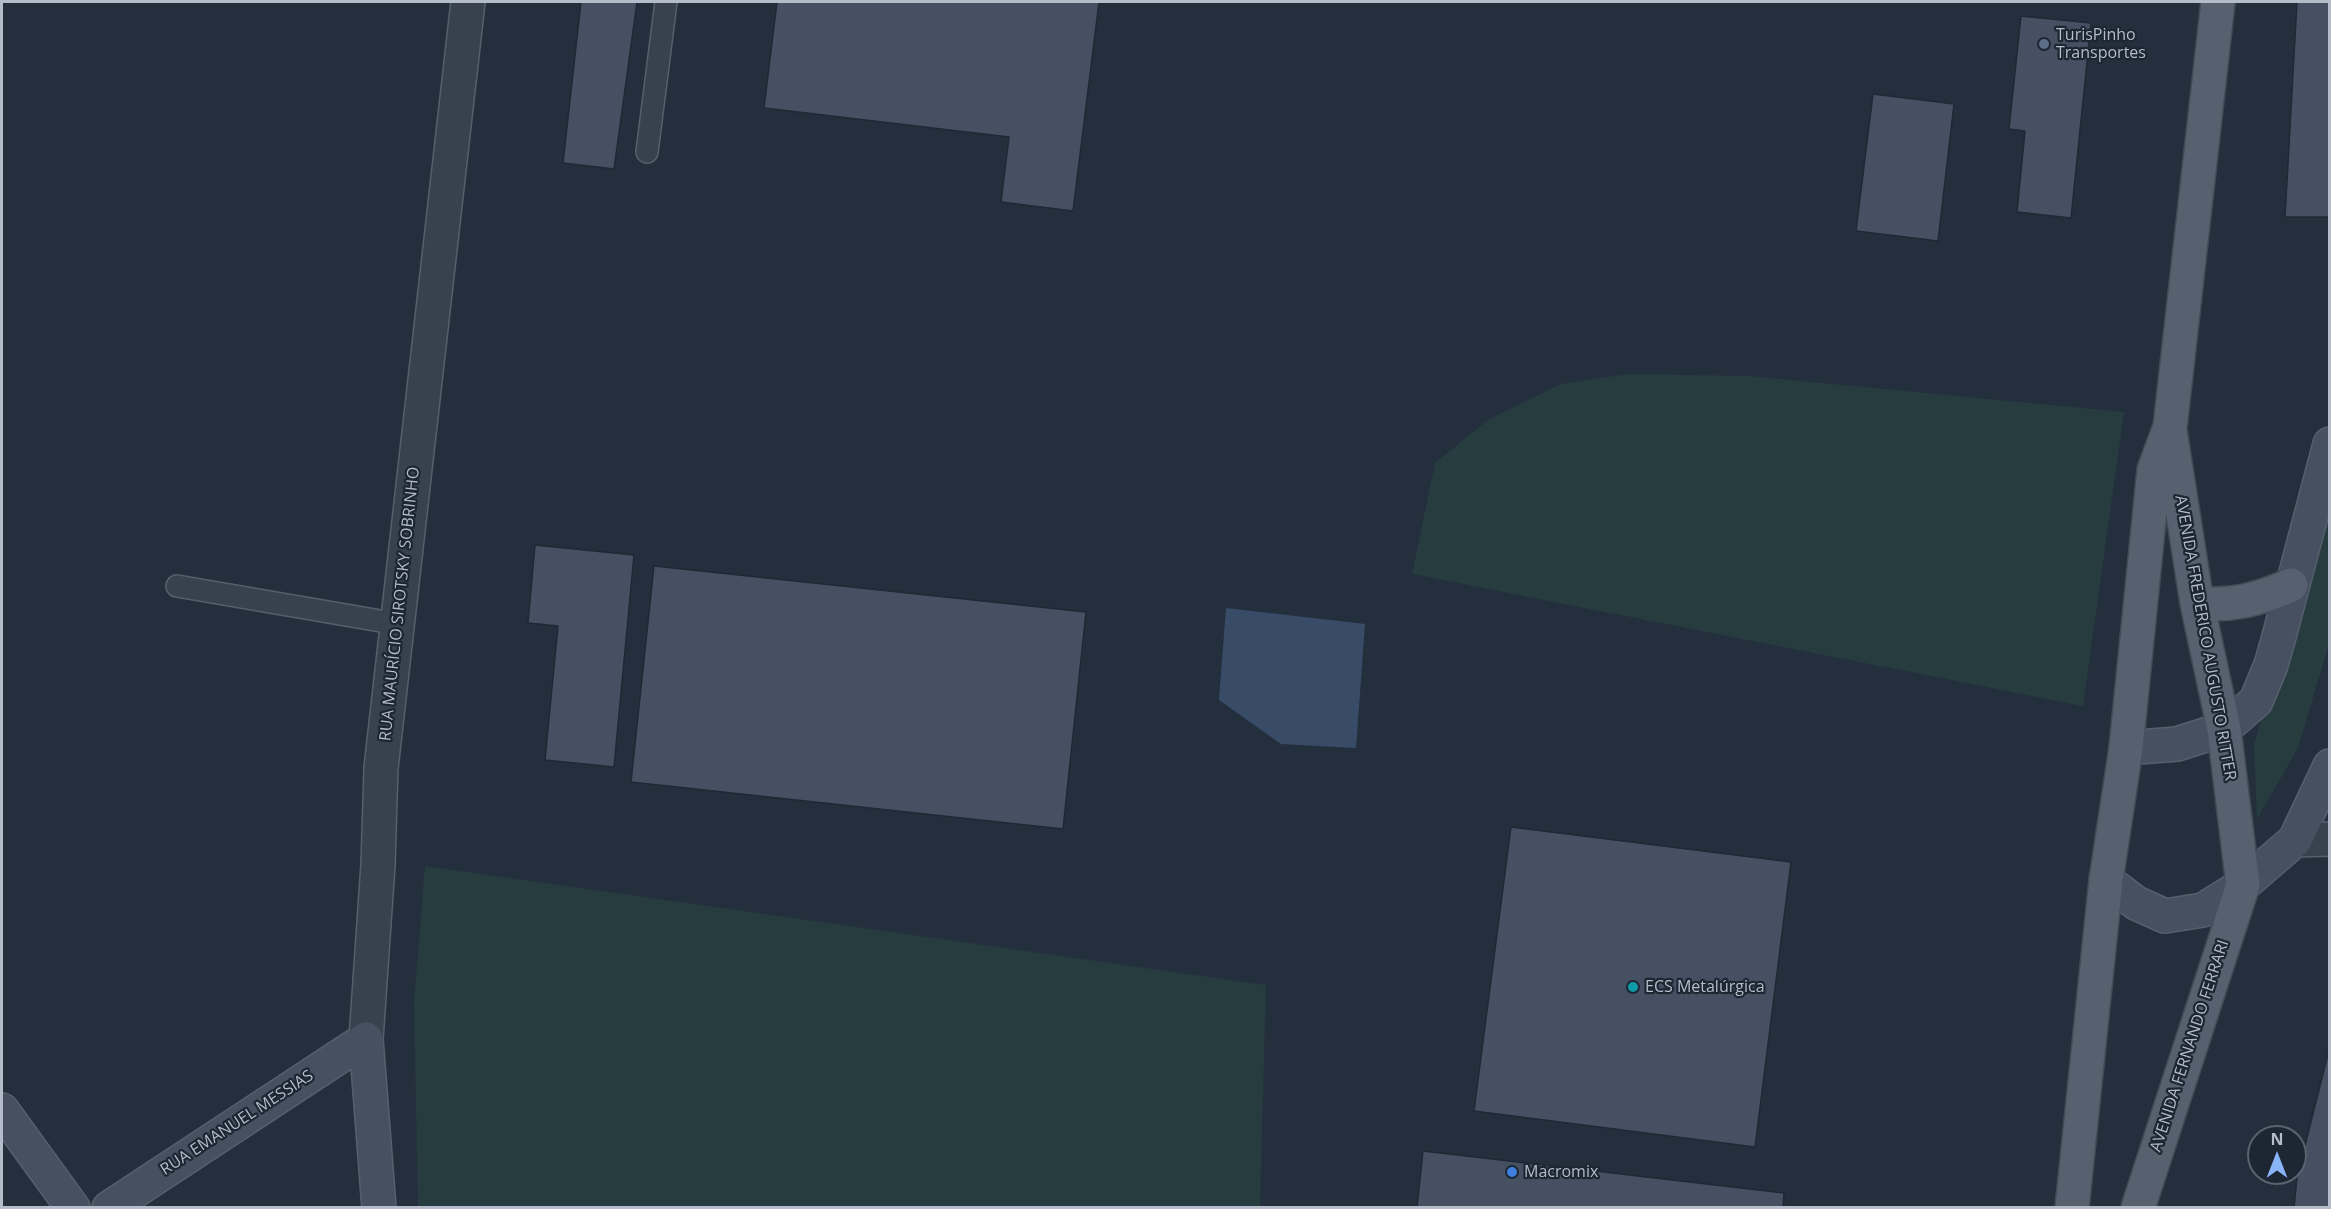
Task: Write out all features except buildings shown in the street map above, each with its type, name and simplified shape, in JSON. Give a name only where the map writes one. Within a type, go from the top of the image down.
[{"type":"main road","name":"AVENIDA FREDERICO AUGUSTO RITTER","points":[[2126,748],[2154,470],[2170,427],[2218,2]]},
{"type":"main road","name":"AVENIDA FREDERICO AUGUSTO RITTER","points":[[2170,427],[2197,603],[2223,729],[2243,885]]},
{"type":"main road","points":[[2072,1208],[2106,880],[2126,748],[2177,744],[2223,729],[2256,701],[2271,665],[2330,444]]},
{"type":"main road","points":[[2197,603],[2230,605],[2262,597],[2291,585]]},
{"type":"main road","points":[[2106,880],[2136,903],[2164,916],[2203,910],[2243,885],[2295,840],[2330,766]]},
{"type":"main road","name":"AVENIDA FERNANDO FERRARI","points":[[2139,1208],[2243,885]]},
{"type":"main road","name":"RUA EMANUEL MESSIAS","points":[[109,1208],[366,1040]]},
{"type":"main road","name":"RUA MAURÍCIO SIROTSKY SOBRINHO","points":[[366,1040],[379,1208]]},
{"type":"main road","points":[[2,1110],[74,1208]]},
{"type":"street","name":"RUA MAURÍCIO SIROTSKY SOBRINHO","points":[[366,1040],[378,865],[381,768],[468,2]]},
{"type":"street","points":[[2295,840],[2330,839]]},
{"type":"lane","points":[[647,152],[666,2]]},
{"type":"lane","points":[[177,586],[398,624]]},
{"type":"green space","points":[[1627,374],[1749,376],[2124,412],[2083,706],[1412,574],[1435,463],[1489,419],[1561,384]]},
{"type":"green space","points":[[2329,492],[2329,644],[2298,748],[2257,819],[2254,744]]},
{"type":"green space","points":[[425,866],[1266,985],[1260,1207],[418,1207],[414,1001]]},
{"type":"water","points":[[1226,608],[1365,624],[1356,748],[1281,744],[1219,700]]},
{"type":"place","name":"TurisPinho Transportes","points":[[2044,44]]},
{"type":"place","name":"ECS Metalúrgica","points":[[1633,987]]},
{"type":"place","name":"Macromix","points":[[1512,1172]]}]
